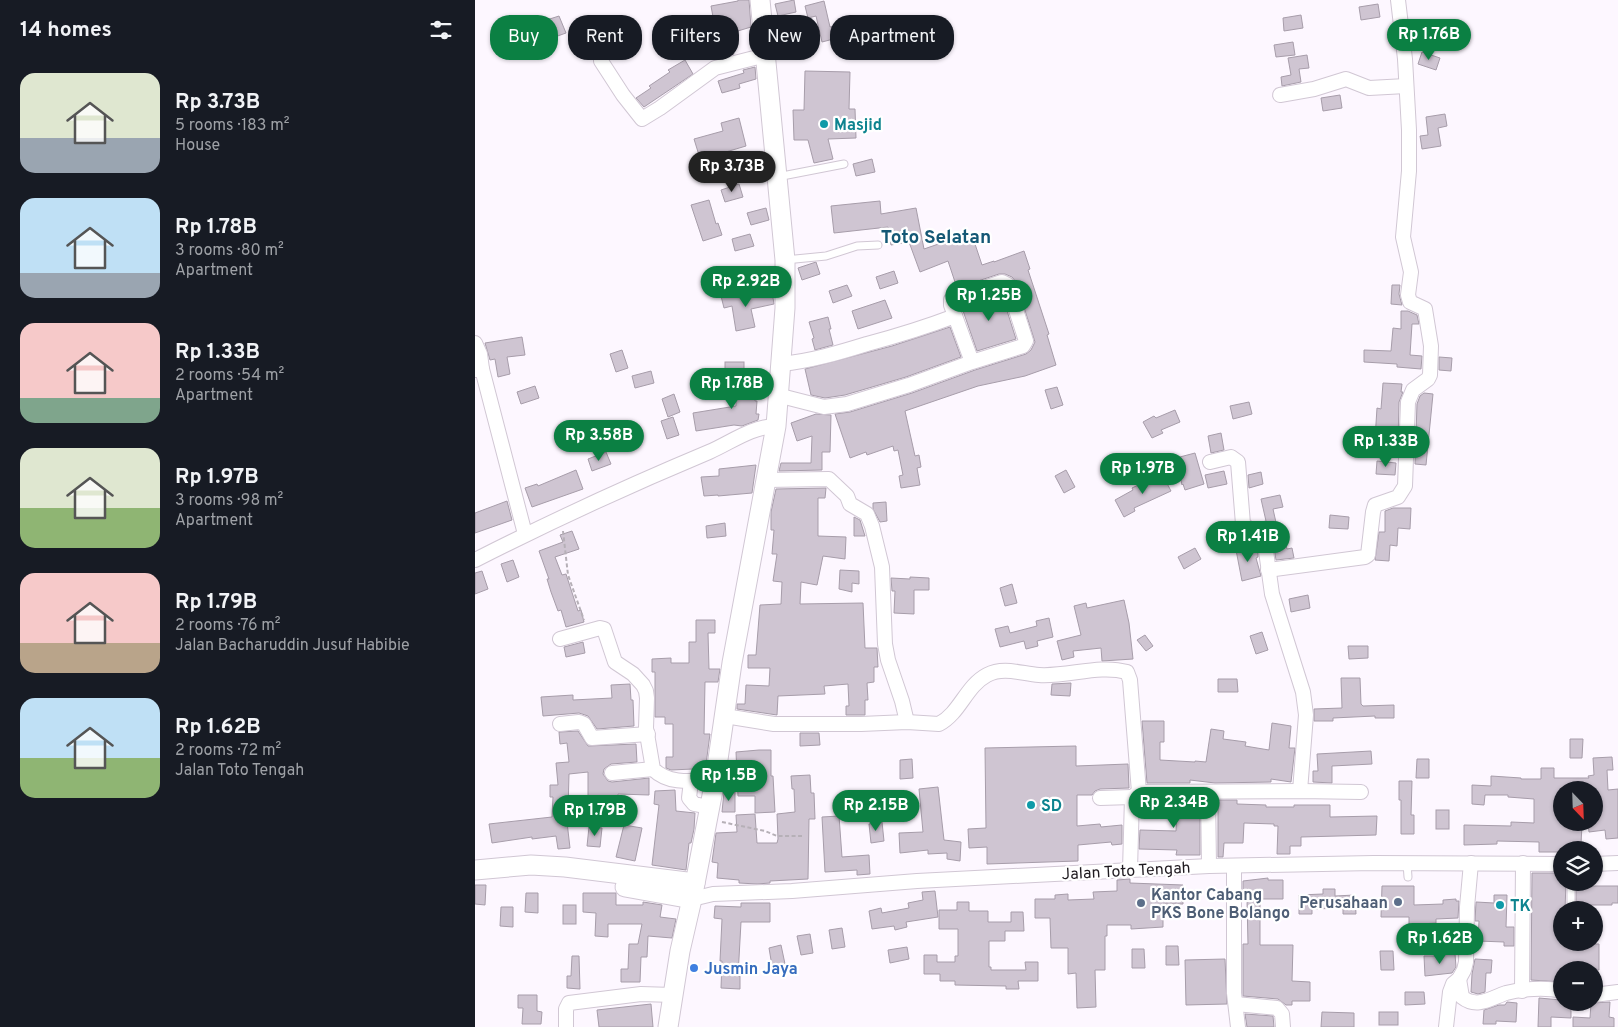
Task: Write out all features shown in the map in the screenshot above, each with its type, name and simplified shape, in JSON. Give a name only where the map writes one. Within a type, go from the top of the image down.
[{"type":"main road","points":[[760,0],[762,15]]},
{"type":"main road","points":[[668,1027],[715,780],[732,663],[776,426],[785,308],[785,260],[766,60]]},
{"type":"main road","points":[[475,870],[519,872],[694,891]]},
{"type":"main road","points":[[475,881],[519,872]]},
{"type":"street","points":[[1268,570],[1365,557],[1368,555],[1375,504],[1398,497],[1403,492],[1405,486],[1408,402],[1413,390],[1427,379],[1429,375],[1431,346],[1425,309],[1410,302],[1408,295],[1411,272],[1403,237],[1410,157],[1398,0]]},
{"type":"street","points":[[601,61],[623,95],[642,119],[715,68],[749,59]]},
{"type":"street","points":[[1280,95],[1314,89],[1346,80],[1369,88],[1406,86]]},
{"type":"street","points":[[777,395],[824,407],[847,404],[1023,346],[1026,341],[1008,285],[1002,282],[954,298],[951,302],[972,362]]},
{"type":"street","points":[[781,364],[823,358],[955,316]]},
{"type":"street","points":[[475,343],[480,354],[478,369],[525,534]]},
{"type":"street","points":[[475,560],[525,534],[633,484],[716,449],[752,430],[764,426],[776,426]]},
{"type":"street","points":[[1210,462],[1231,457],[1238,462],[1243,524],[1259,536],[1265,551],[1272,594],[1303,692],[1306,724],[1300,791]]},
{"type":"street","points":[[766,480],[829,479],[847,496],[850,504],[867,514],[872,526],[882,567],[885,644],[888,660],[907,722]]},
{"type":"street","points":[[560,639],[600,628],[604,629],[615,662],[633,674],[643,685],[647,698],[647,734],[653,768],[665,778],[691,781],[715,780]]},
{"type":"street","points":[[725,716],[774,724],[907,722],[934,724],[944,721],[976,683],[995,672],[1014,671],[1051,676],[1104,670],[1127,672],[1130,680],[1136,795],[1130,870]]},
{"type":"street","points":[[560,724],[579,722],[584,724],[592,738],[647,734]]},
{"type":"street","points":[[612,773],[653,768]]},
{"type":"street","points":[[691,781],[689,798],[708,814]]},
{"type":"street","points":[[1208,792],[1209,866]]},
{"type":"street","points":[[1100,798],[1208,792],[1361,792]]},
{"type":"street","points":[[1446,1027],[1450,992],[1453,984],[1459,979],[1464,970],[1466,962],[1467,907],[1471,863]]},
{"type":"street","name":"Jalan Toto Tengah","points":[[694,891],[713,894],[792,891],[917,881],[1209,866],[1407,870],[1471,863],[1553,864]]},
{"type":"street","points":[[1522,991],[1523,863]]},
{"type":"street","points":[[1603,864],[1618,863]]},
{"type":"street","points":[[1234,866],[1234,993],[1238,1027]]},
{"type":"street","points":[[1459,979],[1462,997],[1467,1001],[1476,1003],[1507,993],[1553,990]]},
{"type":"street","points":[[1603,994],[1618,992]]},
{"type":"street","points":[[566,1027],[566,1009],[569,1003],[641,994],[673,995]]},
{"type":"street","points":[[1236,1004],[1277,1008],[1282,1014],[1283,1027]]},
{"type":"lane","points":[[777,177],[844,164]]},
{"type":"lane","points":[[785,260],[826,256],[857,246],[877,245]]},
{"type":"path","points":[[562,518],[567,575],[588,631]]},
{"type":"path","points":[[708,814],[777,836],[802,836]]},
{"type":"building","points":[[749,0],[750,15],[749,28],[739,31],[739,15],[713,15],[711,6]]},
{"type":"building","points":[[794,0],[796,12],[778,15],[775,4]]},
{"type":"building","points":[[824,1],[830,27],[830,40],[822,42],[820,15],[807,15],[805,6]]},
{"type":"building","points":[[1378,4],[1380,17],[1361,20],[1359,7]]},
{"type":"building","points":[[1301,15],[1303,28],[1284,31],[1283,18]]},
{"type":"building","points":[[558,16],[566,33],[558,36]]},
{"type":"building","points":[[1293,42],[1295,55],[1276,57],[1274,45]]},
{"type":"building","points":[[1422,52],[1440,58],[1436,70],[1418,64]]},
{"type":"building","points":[[1307,55],[1309,68],[1299,69],[1301,82],[1282,86],[1281,77],[1291,75],[1288,58]]},
{"type":"building","points":[[685,60],[693,74],[644,107],[636,98],[651,88],[649,86],[670,72],[668,70]]},
{"type":"building","points":[[755,67],[756,79],[739,84],[740,88],[722,93],[718,81],[744,73],[743,70]]},
{"type":"building","points":[[805,71],[850,72],[849,109],[855,109],[856,138],[828,139],[833,159],[814,163],[808,140],[794,140],[793,110],[804,110]]},
{"type":"building","points":[[1340,95],[1342,108],[1323,111],[1321,98]]},
{"type":"building","points":[[1445,114],[1447,126],[1438,128],[1441,146],[1422,149],[1420,136],[1428,135],[1426,117]]},
{"type":"building","points":[[739,118],[746,146],[719,154],[724,173],[706,178],[694,139],[723,131],[721,123]]},
{"type":"building","points":[[872,159],[875,172],[856,176],[853,164]]},
{"type":"building","points":[[739,184],[743,197],[725,202],[721,190]]},
{"type":"building","points":[[709,200],[716,224],[718,223],[722,235],[703,241],[691,205]]},
{"type":"building","points":[[880,201],[881,214],[916,208],[924,249],[972,235],[982,265],[1024,251],[1030,269],[1028,270],[1049,334],[1047,335],[1056,365],[1025,376],[978,386],[905,411],[915,456],[919,455],[921,467],[917,468],[920,485],[901,488],[899,476],[903,475],[898,450],[894,451],[893,446],[867,455],[866,452],[850,458],[835,414],[850,412],[912,393],[1026,354],[1031,350],[1035,342],[1016,282],[1012,277],[999,274],[957,288],[948,261],[920,272],[909,242],[891,245],[888,227],[834,233],[831,206]]},
{"type":"building","points":[[766,208],[769,220],[751,225],[747,213]]},
{"type":"building","points":[[750,234],[754,246],[735,251],[732,239]]},
{"type":"building","points":[[816,262],[820,274],[802,280],[798,268]]},
{"type":"building","points":[[894,271],[898,283],[880,289],[876,277]]},
{"type":"building","points":[[847,285],[852,296],[833,303],[829,291]]},
{"type":"building","points":[[1392,285],[1400,285],[1399,294],[1402,305],[1391,304]]},
{"type":"building","points":[[740,292],[741,298],[772,292],[774,304],[751,309],[755,327],[736,331],[732,306],[724,308],[721,296]]},
{"type":"building","points":[[1001,292],[1016,339],[977,351],[961,305]]},
{"type":"building","points":[[885,300],[892,318],[858,329],[852,311]]},
{"type":"building","points":[[1401,311],[1408,311],[1417,315],[1419,324],[1412,324],[1410,355],[1422,356],[1421,369],[1397,367],[1397,364],[1364,362],[1364,350],[1391,351],[1393,328],[1401,329]]},
{"type":"building","points":[[828,317],[833,345],[815,350],[812,339],[814,338],[809,322]]},
{"type":"building","points":[[950,327],[961,357],[906,377],[845,395],[825,398],[811,395],[805,369],[892,346]]},
{"type":"building","points":[[522,337],[525,355],[507,357],[510,374],[498,377],[495,359],[490,360],[485,343]]},
{"type":"building","points":[[622,350],[628,368],[616,372],[610,354]]},
{"type":"building","points":[[1439,357],[1452,358],[1451,371],[1439,370]]},
{"type":"building","points":[[725,362],[744,362],[744,375],[725,375]]},
{"type":"building","points":[[651,371],[654,383],[635,388],[632,376]]},
{"type":"building","points":[[736,380],[755,380],[755,401],[757,401],[756,414],[759,414],[758,420],[742,426],[734,425],[696,431],[693,413],[736,406]]},
{"type":"building","points":[[1383,383],[1402,384],[1401,392],[1403,392],[1399,402],[1398,441],[1375,439],[1377,408],[1381,409]]},
{"type":"building","points":[[535,386],[539,398],[521,404],[517,392]]},
{"type":"building","points":[[1057,387],[1063,405],[1051,409],[1045,390]]},
{"type":"building","points":[[1424,393],[1433,394],[1426,465],[1415,464],[1417,404],[1420,396]]},
{"type":"building","points":[[674,394],[680,412],[668,417],[662,399]]},
{"type":"building","points":[[1249,402],[1252,414],[1233,419],[1230,406]]},
{"type":"building","points":[[1175,410],[1180,422],[1161,430],[1163,433],[1152,438],[1143,422],[1154,416],[1156,418]]},
{"type":"building","points":[[816,414],[831,415],[830,452],[822,452],[822,470],[779,471],[781,463],[811,463],[812,436],[797,441],[791,423]]},
{"type":"building","points":[[673,417],[679,435],[667,439],[661,421]]},
{"type":"building","points":[[1221,433],[1224,450],[1211,453],[1208,436]]},
{"type":"building","points":[[606,452],[611,464],[592,471],[588,459]]},
{"type":"building","points":[[1195,453],[1204,484],[1185,490],[1182,485],[1176,458]]},
{"type":"building","points":[[1377,461],[1396,463],[1395,475],[1376,474]]},
{"type":"building","points":[[756,465],[752,493],[704,496],[701,477],[719,476],[719,469]]},
{"type":"building","points":[[576,470],[583,489],[532,507],[525,488],[537,484],[538,486]]},
{"type":"building","points":[[1066,470],[1075,487],[1064,493],[1055,476]]},
{"type":"building","points":[[1224,471],[1227,484],[1208,488],[1205,475]]},
{"type":"building","points":[[1261,472],[1263,484],[1249,488],[1248,475]]},
{"type":"building","points":[[1162,474],[1171,491],[1134,508],[1135,511],[1124,517],[1115,500],[1133,490],[1132,488]]},
{"type":"building","points":[[826,488],[825,498],[818,498],[818,536],[846,537],[845,559],[823,556],[817,585],[801,582],[800,604],[863,603],[865,648],[877,648],[878,667],[874,667],[874,682],[867,683],[868,700],[865,700],[865,715],[846,715],[846,706],[849,706],[848,684],[824,686],[825,694],[778,696],[777,715],[737,709],[737,704],[745,704],[746,685],[769,686],[770,668],[748,668],[748,655],[756,655],[760,605],[781,604],[782,582],[773,581],[777,554],[772,554],[774,530],[771,530],[771,512],[776,489]]},
{"type":"building","points":[[1280,495],[1283,507],[1273,509],[1279,536],[1283,536],[1287,549],[1292,548],[1294,558],[1276,560],[1274,547],[1267,533],[1257,523],[1266,521],[1261,499]]},
{"type":"building","points":[[507,501],[512,520],[475,533],[475,513]]},
{"type":"building","points":[[886,502],[887,521],[880,522],[873,509],[873,503]]},
{"type":"building","points":[[1393,508],[1411,508],[1410,529],[1398,528],[1397,546],[1390,545],[1389,561],[1375,560],[1379,532],[1385,532],[1385,511]]},
{"type":"building","points":[[1330,515],[1349,517],[1348,529],[1329,528]]},
{"type":"building","points":[[854,517],[860,520],[865,536],[854,536]]},
{"type":"building","points":[[725,523],[726,536],[707,538],[706,526]]},
{"type":"building","points":[[572,531],[579,549],[555,557],[562,575],[566,574],[578,611],[581,610],[584,622],[566,627],[561,610],[558,611],[551,592],[547,579],[549,579],[539,551],[563,542],[560,535]]},
{"type":"building","points":[[1254,546],[1258,554],[1256,558],[1261,576],[1242,581],[1236,550]]},
{"type":"building","points":[[1195,548],[1201,559],[1184,569],[1178,557]]},
{"type":"building","points":[[513,560],[519,577],[507,582],[501,564]]},
{"type":"building","points":[[840,570],[859,571],[859,584],[852,583],[852,592],[839,589]]},
{"type":"building","points":[[482,571],[488,589],[475,594],[475,573]]},
{"type":"building","points":[[910,577],[929,578],[929,590],[914,590],[914,614],[894,613],[895,591],[892,591],[891,578],[910,579]]},
{"type":"building","points":[[1012,584],[1017,603],[1005,606],[1000,588]]},
{"type":"building","points":[[1308,595],[1310,608],[1291,612],[1289,599]]},
{"type":"building","points":[[1124,600],[1133,659],[1102,661],[1101,648],[1073,651],[1074,657],[1062,660],[1057,641],[1081,635],[1074,606],[1086,603],[1087,608]]},
{"type":"building","points":[[1049,618],[1053,637],[1037,641],[1038,646],[1026,649],[1024,641],[1000,647],[995,629],[1008,626],[1010,633],[1037,626],[1036,621]]},
{"type":"building","points":[[696,620],[715,620],[715,633],[708,633],[709,669],[720,669],[718,682],[705,682],[704,734],[710,734],[705,772],[693,772],[693,769],[671,770],[666,768],[666,757],[673,757],[673,724],[665,724],[665,717],[655,717],[655,672],[652,672],[652,659],[671,658],[671,663],[689,663],[689,642],[696,642]]},
{"type":"building","points":[[1262,632],[1268,650],[1256,654],[1250,636]]},
{"type":"building","points":[[1145,635],[1153,646],[1146,651],[1137,640]]},
{"type":"building","points":[[583,642],[585,653],[566,657],[564,647]]},
{"type":"building","points":[[1348,646],[1368,646],[1368,658],[1349,659]]},
{"type":"building","points":[[1341,678],[1360,678],[1361,704],[1363,706],[1394,705],[1394,718],[1375,718],[1375,716],[1333,718],[1333,721],[1314,721],[1314,709],[1342,708]]},
{"type":"building","points":[[1218,679],[1237,679],[1238,692],[1218,692]]},
{"type":"building","points":[[1071,683],[1070,696],[1051,695],[1052,684]]},
{"type":"building","points":[[630,684],[634,726],[597,729],[588,716],[579,713],[543,716],[541,697],[573,695],[573,700],[612,698],[611,685]]},
{"type":"building","points":[[1142,721],[1164,721],[1164,742],[1160,742],[1160,760],[1195,762],[1206,762],[1211,729],[1224,731],[1223,739],[1246,742],[1245,746],[1269,750],[1272,723],[1291,726],[1289,748],[1295,748],[1291,782],[1271,779],[1271,782],[1215,783],[1190,780],[1190,783],[1147,783]]},
{"type":"building","points":[[578,731],[588,746],[636,744],[637,762],[611,764],[604,769],[603,774],[608,781],[612,782],[649,778],[649,795],[618,794],[618,801],[601,801],[601,805],[588,805],[588,772],[569,774],[568,810],[572,810],[571,823],[567,822],[570,848],[558,849],[556,836],[532,839],[532,837],[492,843],[489,824],[552,817],[553,797],[550,797],[550,785],[558,785],[556,763],[569,762],[567,743],[560,744],[559,732]]},
{"type":"building","points":[[800,733],[819,733],[820,745],[800,746]]},
{"type":"building","points":[[1570,739],[1583,739],[1582,758],[1570,758]]},
{"type":"building","name":"SD","points":[[1076,746],[1076,766],[1128,764],[1129,788],[1100,789],[1092,795],[1077,795],[1077,826],[1100,824],[1101,827],[1122,825],[1122,844],[1112,845],[1111,842],[1078,845],[1078,861],[987,864],[987,847],[969,848],[968,829],[986,828],[985,748]]},
{"type":"building","points":[[771,750],[771,776],[773,776],[775,812],[755,813],[755,796],[738,796],[736,752]]},
{"type":"building","points":[[1371,751],[1372,764],[1332,766],[1332,783],[1313,782],[1313,771],[1318,771],[1317,754]]},
{"type":"building","points":[[1612,757],[1613,770],[1607,770],[1608,790],[1618,789],[1618,838],[1606,839],[1605,830],[1603,830],[1603,781],[1553,781],[1553,831],[1582,831],[1581,841],[1553,841],[1553,852],[1539,852],[1539,842],[1497,841],[1497,844],[1464,845],[1464,825],[1511,826],[1511,822],[1534,823],[1534,799],[1508,797],[1508,795],[1485,795],[1484,805],[1472,804],[1472,785],[1491,786],[1491,776],[1541,779],[1541,768],[1554,768],[1554,778],[1589,778],[1588,776],[1594,775],[1593,758]]},
{"type":"building","points":[[912,759],[913,778],[900,779],[900,760]]},
{"type":"building","points":[[1417,759],[1429,759],[1429,778],[1416,778]]},
{"type":"building","points":[[810,775],[811,793],[814,793],[815,819],[809,819],[808,879],[770,881],[770,883],[757,884],[739,883],[739,880],[717,878],[718,863],[712,862],[716,833],[737,832],[736,815],[755,814],[757,843],[777,843],[777,814],[795,812],[794,789],[792,789],[791,776]]},
{"type":"building","points":[[1399,781],[1412,781],[1411,815],[1414,815],[1414,834],[1401,834]]},
{"type":"building","points":[[938,787],[944,840],[961,842],[960,861],[947,859],[947,853],[928,854],[928,850],[900,853],[899,833],[923,832],[919,789]]},
{"type":"building","points":[[675,790],[676,811],[695,813],[694,829],[691,843],[689,843],[686,870],[652,865],[659,805],[654,804],[655,791]]},
{"type":"building","points":[[724,792],[735,792],[735,812],[722,812]]},
{"type":"building","points":[[870,794],[871,813],[859,814],[857,795]]},
{"type":"building","points":[[1190,800],[1190,811],[1200,812],[1200,855],[1176,855],[1177,850],[1139,849],[1140,830],[1176,831],[1177,813],[1143,812],[1144,801]]},
{"type":"building","points":[[1218,800],[1237,800],[1237,804],[1266,805],[1266,807],[1330,805],[1330,817],[1377,816],[1376,835],[1301,837],[1301,846],[1290,846],[1290,854],[1277,854],[1278,826],[1274,826],[1274,824],[1244,823],[1243,843],[1224,843],[1223,857],[1218,857]]},
{"type":"building","points":[[1436,810],[1449,810],[1449,829],[1436,829]]},
{"type":"building","points":[[839,816],[842,857],[869,855],[870,874],[857,875],[857,870],[825,872],[822,817]]},
{"type":"building","points":[[882,822],[884,841],[871,843],[869,824]]},
{"type":"building","points":[[624,825],[642,828],[635,861],[616,857]]},
{"type":"building","points":[[589,827],[602,828],[600,847],[587,846]]},
{"type":"building","points":[[1532,873],[1553,873],[1553,891],[1566,891],[1565,901],[1553,901],[1553,951],[1599,951],[1599,961],[1553,961],[1553,981],[1531,980]]},
{"type":"building","points":[[1268,878],[1268,880],[1283,880],[1283,899],[1260,899],[1260,945],[1293,945],[1292,981],[1310,982],[1310,1001],[1292,1001],[1292,1005],[1286,1005],[1278,999],[1243,996],[1243,944],[1248,944],[1247,900],[1243,900],[1243,881]]},
{"type":"building","points":[[1130,879],[1130,883],[1183,885],[1183,904],[1163,904],[1163,927],[1131,929],[1131,925],[1107,925],[1107,936],[1105,936],[1105,970],[1095,970],[1096,1007],[1077,1008],[1076,973],[1068,974],[1068,948],[1051,948],[1050,918],[1035,918],[1035,899],[1055,899],[1055,895],[1068,894],[1068,900],[1094,899],[1093,892],[1117,891],[1117,880]]},
{"type":"building","points":[[475,885],[486,885],[485,905],[475,904]]},
{"type":"building","points":[[1382,886],[1414,886],[1414,905],[1443,904],[1443,900],[1456,899],[1456,901],[1459,901],[1458,918],[1436,919],[1436,923],[1421,924],[1422,953],[1409,953],[1409,917],[1381,917]]},
{"type":"building","points":[[1603,886],[1618,886],[1618,903],[1603,905],[1603,901],[1576,901],[1576,891],[1603,891]]},
{"type":"building","points":[[1323,889],[1335,889],[1335,896],[1355,895],[1356,914],[1343,914],[1343,908],[1312,909],[1312,914],[1299,914],[1299,895],[1323,894]]},
{"type":"building","points":[[935,891],[938,917],[906,922],[907,927],[895,930],[894,926],[872,929],[869,911],[881,908],[882,913],[909,908],[908,903],[923,900],[922,892]]},
{"type":"building","points":[[526,893],[538,893],[538,913],[525,912]]},
{"type":"building","points":[[583,893],[616,893],[616,905],[643,905],[643,902],[662,905],[660,917],[676,919],[672,938],[648,936],[647,957],[641,957],[640,982],[621,982],[621,969],[628,969],[629,944],[638,944],[642,924],[608,924],[608,937],[595,936],[596,913],[583,912]]},
{"type":"building","points":[[1494,895],[1507,895],[1506,927],[1514,927],[1514,946],[1504,946],[1504,942],[1478,941],[1479,921],[1475,921],[1476,902],[1494,903]]},
{"type":"building","points":[[957,902],[969,902],[969,911],[988,911],[988,922],[1011,922],[1011,912],[1023,912],[1024,931],[1005,931],[1005,941],[989,941],[989,967],[991,967],[991,970],[1026,970],[1025,962],[1038,962],[1038,981],[1018,981],[1019,989],[1006,989],[1006,986],[955,985],[955,981],[940,981],[940,974],[924,974],[924,955],[937,955],[937,962],[955,962],[955,956],[958,956],[958,929],[939,929],[939,910],[957,910]]},
{"type":"building","points":[[741,903],[770,903],[770,922],[741,922],[738,976],[740,976],[740,989],[721,988],[722,919],[714,918],[715,906],[741,907]]},
{"type":"building","points":[[563,905],[576,905],[576,924],[563,924]]},
{"type":"building","points":[[501,907],[513,907],[513,927],[500,926]]},
{"type":"building","points":[[842,928],[845,947],[832,949],[829,930]]},
{"type":"building","points":[[810,934],[813,953],[801,955],[797,936]]},
{"type":"building","points":[[781,945],[785,964],[772,966],[769,948]]},
{"type":"building","points":[[1166,946],[1178,946],[1179,965],[1166,965]]},
{"type":"building","points":[[907,947],[909,959],[890,963],[888,950]]},
{"type":"building","points":[[1132,949],[1144,949],[1145,968],[1132,968]]},
{"type":"building","points":[[1380,951],[1393,951],[1394,970],[1381,970]]},
{"type":"building","points":[[1443,954],[1455,954],[1456,967],[1452,973],[1425,976],[1424,956],[1443,956]]},
{"type":"building","points":[[572,956],[579,956],[580,989],[567,988],[567,976],[571,976]]},
{"type":"building","points":[[1225,959],[1227,1004],[1186,1005],[1185,960]]},
{"type":"building","points":[[1475,959],[1492,960],[1491,973],[1486,973],[1485,992],[1478,994],[1471,992]]},
{"type":"building","points":[[1405,992],[1424,992],[1425,1004],[1405,1005]]},
{"type":"building","points":[[518,995],[537,995],[537,1011],[542,1012],[541,1024],[522,1024],[523,1008],[518,1008]]},
{"type":"building","points":[[1539,998],[1553,999],[1553,1011],[1571,1011],[1571,1018],[1551,1017],[1551,1027],[1538,1027]]},
{"type":"building","points":[[1507,1002],[1517,1003],[1516,1022],[1496,1021],[1496,1024],[1483,1024],[1484,1010],[1505,1005]]},
{"type":"building","points":[[1603,1002],[1610,1002],[1609,1017],[1614,1018],[1614,1027],[1573,1027],[1573,1017],[1590,1018],[1590,1011],[1603,1011]]},
{"type":"building","points":[[651,1004],[653,1027],[599,1027],[597,1010]]},
{"type":"building","points":[[1322,1012],[1354,1013],[1354,1027],[1321,1027]]},
{"type":"building","points":[[1379,1012],[1398,1012],[1398,1025],[1379,1025]]},
{"type":"building","points":[[1245,1014],[1273,1016],[1274,1027],[1247,1027]]},
{"type":"place","name":"Masjid","points":[[824,124]]},
{"type":"place","name":"SD","points":[[1031,805]]},
{"type":"place","name":"Perusahaan","points":[[1398,902]]},
{"type":"place","name":"Kantor Cabang PKS Bone Bolango","points":[[1141,903]]},
{"type":"place","name":"TK","points":[[1500,905]]},
{"type":"place","name":"Jusmin Jaya","points":[[694,968]]},
{"type":"district","name":"Toto Selatan","points":[[936,236]]}]
